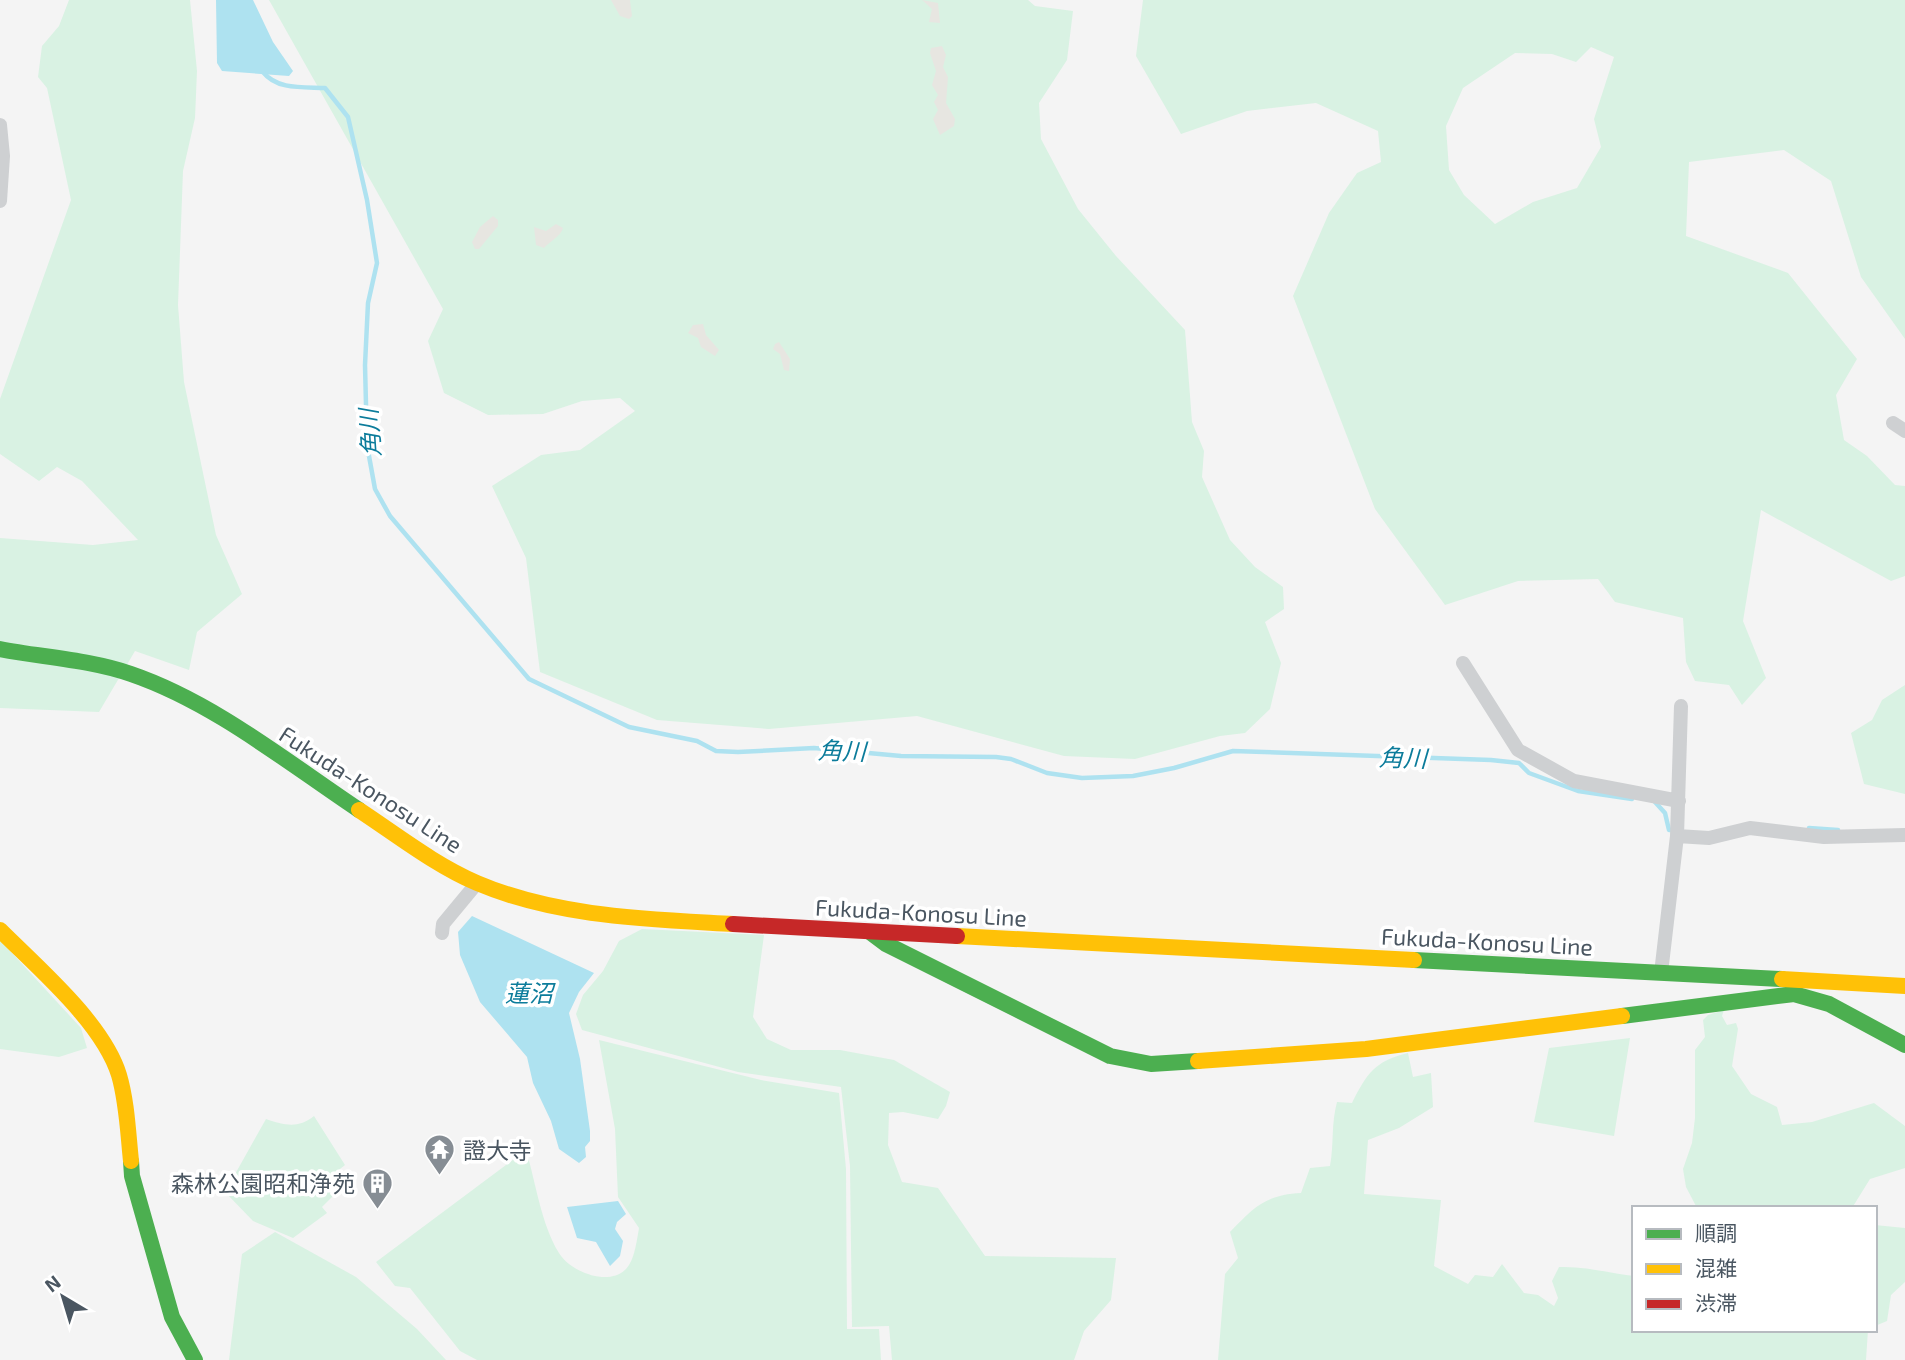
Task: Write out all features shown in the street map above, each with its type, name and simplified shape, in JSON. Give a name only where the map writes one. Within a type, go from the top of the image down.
[{"type":"main road","name":"Fukuda-Konosu Line","points":[[0,649],[129,673],[167,689],[210,712],[436,861],[477,883],[541,903],[600,915],[870,932],[1661,973],[1796,986],[1905,986]]},
{"type":"main road","points":[[0,930],[79,1010],[113,1061],[119,1076],[132,1176],[138,1199],[172,1317],[195,1360]]},
{"type":"main road","points":[[870,932],[886,944],[1110,1056],[1151,1064],[1366,1049],[1796,986],[1905,1045]]},
{"type":"street","points":[[0,125],[3,156],[0,201]]},
{"type":"street","points":[[1463,663],[1518,750],[1574,781],[1679,801]]},
{"type":"street","points":[[1661,973],[1677,836],[1681,706]]},
{"type":"street","points":[[1677,836],[1709,838],[1750,828],[1824,837],[1905,835]]},
{"type":"street","points":[[442,933],[443,924],[477,883]]},
{"type":"green space","points":[[69,0],[190,0],[197,71],[195,118],[183,171],[178,305],[184,382],[216,535],[242,594],[197,632],[189,670],[135,651],[99,712],[0,708],[0,538],[93,545],[138,540],[82,481],[57,467],[39,481],[0,454],[0,399],[71,200],[47,88],[38,77],[42,46],[59,26]]},
{"type":"green space","points":[[269,0],[1028,0],[1035,6],[1073,11],[1067,60],[1039,103],[1041,139],[1078,209],[1116,256],[1185,330],[1192,422],[1204,451],[1202,477],[1230,540],[1255,567],[1283,587],[1284,609],[1265,622],[1281,663],[1270,709],[1245,733],[1220,736],[1135,759],[1064,756],[917,716],[769,729],[657,720],[540,672],[526,558],[492,486],[541,455],[580,450],[635,411],[620,398],[582,401],[543,414],[488,415],[444,393],[428,341],[443,309]]},
{"type":"green space","points":[[1143,0],[1905,0],[1905,339],[1861,277],[1831,181],[1784,150],[1689,162],[1686,236],[1788,273],[1857,359],[1836,395],[1844,440],[1867,456],[1895,485],[1905,486],[1905,576],[1891,581],[1761,510],[1743,621],[1766,678],[1742,705],[1729,685],[1695,681],[1686,662],[1683,618],[1615,602],[1598,579],[1518,581],[1445,605],[1375,509],[1293,296],[1329,213],[1357,173],[1381,162],[1378,131],[1316,103],[1247,111],[1181,134],[1136,56]],"holes":[[[1591,47],[1614,57],[1594,119],[1601,147],[1577,188],[1533,202],[1495,224],[1464,195],[1449,170],[1446,126],[1463,88],[1515,53],[1552,54],[1576,62]]]},
{"type":"green space","points":[[1905,685],[1905,794],[1864,784],[1851,733],[1872,720],[1882,700]]},
{"type":"green space","points":[[642,929],[764,935],[753,1017],[767,1039],[791,1050],[840,1050],[894,1060],[950,1092],[938,1119],[903,1112],[889,1113],[888,1145],[902,1182],[938,1188],[985,1256],[1116,1258],[1111,1300],[1084,1331],[1074,1360],[892,1360],[889,1326],[852,1327],[850,1166],[841,1087],[738,1072],[582,1030],[576,1014],[583,995],[603,971],[619,941]]},
{"type":"green space","points":[[0,940],[81,1028],[87,1048],[59,1057],[0,1049]]},
{"type":"green space","points":[[1724,1010],[1722,1016],[1727,1025],[1736,1023],[1738,1029],[1732,1066],[1751,1094],[1777,1107],[1782,1125],[1812,1122],[1874,1103],[1905,1126],[1905,1168],[1870,1179],[1853,1206],[1696,1206],[1686,1187],[1683,1169],[1692,1143],[1695,1118],[1695,1050],[1705,1037],[1703,1020],[1708,1015]]},
{"type":"green space","points":[[1630,1038],[1614,1136],[1534,1122],[1549,1048]]},
{"type":"green space","points":[[599,1040],[761,1080],[839,1093],[846,1169],[847,1329],[879,1329],[881,1360],[477,1360],[460,1351],[410,1288],[395,1286],[376,1262],[526,1150],[548,1229],[565,1260],[582,1272],[603,1277],[622,1272],[629,1265],[639,1228],[618,1197],[615,1129]]},
{"type":"green space","points":[[1408,1053],[1413,1077],[1431,1073],[1433,1107],[1399,1128],[1368,1140],[1364,1194],[1441,1200],[1434,1266],[1468,1284],[1475,1275],[1493,1277],[1502,1264],[1524,1293],[1538,1295],[1554,1306],[1558,1298],[1552,1281],[1559,1267],[1632,1276],[1632,1332],[1868,1332],[1866,1360],[1218,1360],[1225,1274],[1238,1258],[1230,1232],[1261,1204],[1278,1196],[1301,1193],[1310,1168],[1330,1166],[1337,1102],[1352,1103],[1373,1070],[1397,1056]]},
{"type":"green space","points":[[314,1116],[345,1165],[335,1173],[344,1185],[322,1207],[327,1213],[293,1238],[253,1221],[225,1192],[266,1119],[291,1125],[302,1123]]},
{"type":"green space","points":[[1877,1225],[1905,1228],[1905,1282],[1891,1295],[1887,1321],[1877,1325]]},
{"type":"green space","points":[[275,1232],[356,1277],[417,1329],[446,1360],[229,1360],[242,1254]]},
{"type":"sand","points":[[611,0],[630,0],[632,16],[629,19],[620,16]]},
{"type":"sand","points":[[922,0],[938,3],[940,23],[929,22],[932,9]]},
{"type":"sand","points":[[942,46],[946,55],[943,67],[948,77],[946,103],[955,119],[954,126],[940,135],[933,119],[938,110],[934,102],[938,95],[932,85],[936,71],[930,53],[931,48]]},
{"type":"sand","points":[[493,216],[498,220],[498,226],[479,249],[475,249],[472,242],[480,227]]},
{"type":"sand","points":[[556,224],[563,228],[562,231],[544,248],[536,245],[534,227],[546,231]]},
{"type":"sand","points":[[703,324],[706,335],[719,350],[715,356],[701,347],[698,338],[688,333],[693,325]]},
{"type":"sand","points":[[779,342],[790,359],[789,371],[784,370],[780,354],[773,349]]},
{"type":"water","points":[[216,0],[253,0],[273,42],[293,71],[289,76],[222,71],[217,63]]},
{"type":"water","name":"蓮沼","points":[[472,916],[594,973],[579,992],[569,1013],[580,1059],[590,1131],[590,1141],[585,1147],[586,1157],[579,1163],[559,1149],[551,1121],[533,1083],[527,1057],[480,1002],[460,955],[458,932]]},
{"type":"water","points":[[618,1201],[626,1214],[617,1222],[615,1229],[623,1241],[620,1256],[610,1266],[596,1242],[577,1238],[567,1207]]},
{"type":"waterway","name":"角川","points":[[263,72],[283,85],[325,88],[348,117],[367,200],[377,263],[368,303],[365,365],[367,445],[375,489],[390,516],[529,679],[629,727],[697,741],[716,751],[814,748],[901,756],[996,757],[1011,759],[1047,773],[1082,778],[1133,776],[1174,768],[1233,751],[1491,760],[1519,763],[1529,773],[1578,791],[1632,799]]},
{"type":"waterway","name":"角川","points":[[1655,802],[1665,813],[1669,830],[1676,830]]},
{"type":"waterway","name":"角川","points":[[1809,828],[1838,830]]},
{"type":"traffic: fast","points":[[0,649],[100,665],[161,686],[249,734],[359,810]]},
{"type":"traffic: fast","points":[[870,932],[886,944],[1110,1056],[1151,1064],[1198,1061]]},
{"type":"traffic: fast","points":[[1414,960],[1782,979]]},
{"type":"traffic: fast","points":[[1622,1016],[1794,994],[1829,1004],[1905,1045]]},
{"type":"traffic: fast","points":[[131,1161],[132,1176],[172,1317],[195,1360]]},
{"type":"traffic: slow","points":[[359,810],[446,868],[507,894],[570,910],[733,924]]},
{"type":"traffic: slow","points":[[0,930],[68,997],[111,1055],[124,1096],[131,1161]]},
{"type":"traffic: slow","points":[[957,936],[1414,960]]},
{"type":"traffic: slow","points":[[1782,979],[1905,986]]},
{"type":"traffic: slow","points":[[1198,1061],[1366,1049],[1622,1016]]},
{"type":"traffic: jam","points":[[733,924],[957,936]]},
{"type":"place","name":"證大寺","points":[[440,1177]]},
{"type":"place","name":"森林公園昭和浄苑","points":[[378,1210]]}]
